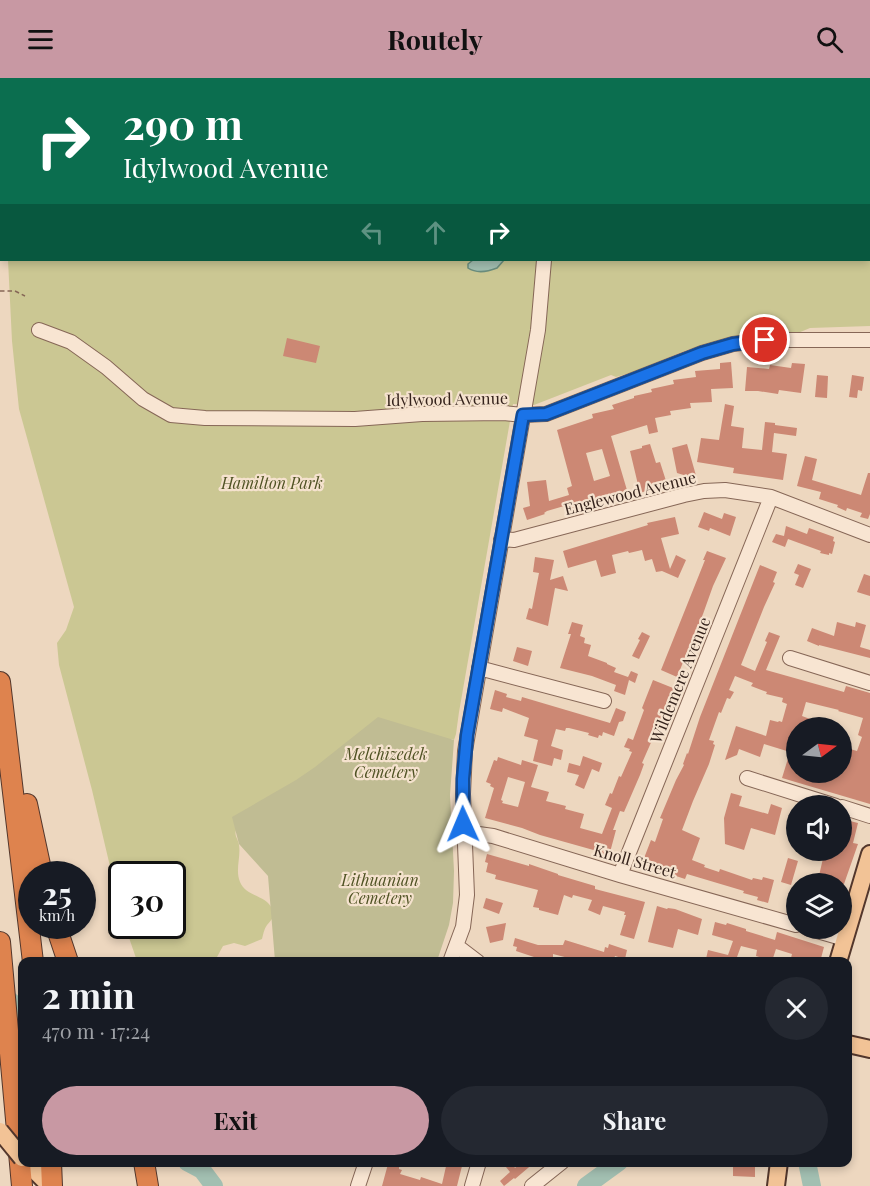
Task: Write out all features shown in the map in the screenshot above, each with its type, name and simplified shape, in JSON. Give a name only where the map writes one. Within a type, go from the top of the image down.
[{"type":"highway","points":[[0,682],[32,957]]},
{"type":"highway","points":[[5,722],[19,750],[39,861]]},
{"type":"highway","points":[[60,939],[66,957]]},
{"type":"highway","points":[[0,942],[18,1139]]},
{"type":"highway","points":[[20,1167],[22,1186]]},
{"type":"highway","points":[[51,1167],[51,1186]]},
{"type":"highway","points":[[145,1167],[148,1186]]},
{"type":"main road","points":[[852,913],[870,854]]},
{"type":"main road","points":[[839,957],[844,939]]},
{"type":"main road","points":[[852,1045],[870,1049]]},
{"type":"main road","points":[[0,1131],[18,1153]]},
{"type":"main road","points":[[31,1167],[51,1186]]},
{"type":"main road","points":[[776,1186],[778,1167]]},
{"type":"street","points":[[452,957],[463,927],[467,895],[464,758],[540,315],[544,261]]},
{"type":"street","name":"Idylwood Avenue","points":[[39,330],[70,342],[143,399],[171,415],[205,418],[355,419],[422,414],[504,412],[523,415],[546,414],[702,353],[733,344],[765,340],[870,340]]},
{"type":"street","name":"Englewood Avenue","points":[[501,539],[514,540],[684,495],[725,490],[771,497],[870,535]]},
{"type":"street","name":"Wildemere Avenue","points":[[620,875],[771,497]]},
{"type":"street","points":[[790,658],[870,682]]},
{"type":"street","points":[[479,668],[604,701]]},
{"type":"street","points":[[747,778],[801,795]]},
{"type":"street","points":[[852,810],[870,816]]},
{"type":"street","name":"Knoll Street","points":[[464,832],[493,836],[786,922]]},
{"type":"street","points":[[457,946],[471,957]]},
{"type":"street","points":[[358,1186],[364,1167]]},
{"type":"street","points":[[472,1186],[478,1167]]},
{"type":"street","points":[[532,1186],[556,1167]]},
{"type":"path","points":[[0,291],[15,291],[25,296]]},
{"type":"green space","name":"Hamilton Park","points":[[8,261],[870,261],[870,326],[810,328],[798,333],[724,339],[687,350],[633,372],[616,377],[611,375],[534,405],[513,404],[454,740],[237,828],[235,833],[239,845],[240,882],[247,891],[269,904],[273,917],[265,928],[262,939],[245,946],[234,943],[223,946],[217,957],[136,957],[129,939],[186,939],[186,861],[109,861],[59,665],[57,643],[66,630],[74,607],[19,409],[12,341]]},
{"type":"green space","name":"Lithuanian Cemetery","points":[[378,717],[454,740],[450,795],[454,871],[453,903],[449,925],[438,957],[275,957],[268,876],[239,844],[232,817],[315,767]]},
{"type":"shaded area","points":[[472,261],[503,261],[497,268],[482,272],[468,268],[468,264]]},
{"type":"building","points":[[287,338],[320,346],[316,363],[283,356]]},
{"type":"building","points":[[731,362],[733,388],[711,389],[712,402],[690,403],[691,408],[670,411],[671,415],[655,418],[658,432],[649,434],[647,425],[611,436],[629,497],[574,513],[571,504],[527,520],[523,508],[530,506],[527,482],[546,480],[549,501],[569,495],[567,488],[572,486],[557,430],[593,418],[592,414],[614,409],[612,405],[652,392],[651,389],[674,384],[673,380],[696,377],[695,371],[720,369],[720,363]],"holes":[[[602,449],[610,476],[594,481],[586,453]]]},
{"type":"building","points":[[792,363],[805,364],[801,393],[779,390],[778,394],[745,391],[747,367],[769,369],[770,365],[791,368]]},
{"type":"building","points":[[817,375],[828,376],[827,398],[815,397]]},
{"type":"building","points":[[852,375],[864,377],[862,391],[858,390],[857,398],[849,397]]},
{"type":"building","points":[[725,404],[734,406],[731,426],[744,428],[742,448],[762,450],[765,422],[797,428],[796,436],[774,433],[772,452],[787,454],[783,480],[733,473],[734,468],[697,462],[701,438],[719,440]]},
{"type":"building","points":[[650,444],[656,463],[660,462],[667,484],[640,493],[630,451]]},
{"type":"building","points":[[687,444],[697,479],[677,473],[672,448]]},
{"type":"building","points":[[805,456],[817,459],[812,480],[861,495],[868,473],[870,473],[868,519],[860,517],[862,513],[847,508],[846,511],[837,507],[838,505],[819,499],[821,492],[797,486]]},
{"type":"building","points":[[704,512],[722,519],[724,513],[736,517],[730,536],[710,528],[709,531],[698,527]]},
{"type":"building","points":[[675,517],[679,534],[661,538],[670,569],[676,555],[686,560],[678,578],[662,571],[656,572],[652,559],[645,561],[642,550],[612,555],[616,573],[601,577],[596,560],[568,568],[563,551],[648,525],[647,523]]},
{"type":"building","points":[[786,526],[807,534],[809,528],[834,537],[832,554],[820,553],[821,551],[788,539],[785,547],[772,542],[776,534],[784,536]]},
{"type":"building","points":[[707,551],[726,558],[677,677],[661,670]]},
{"type":"building","points":[[535,557],[554,560],[550,580],[563,576],[568,591],[555,588],[548,626],[526,619],[529,608],[532,609],[539,573],[533,572]]},
{"type":"building","points":[[798,564],[811,569],[803,588],[795,585],[799,575],[794,573]]},
{"type":"building","points":[[760,565],[777,572],[773,582],[775,583],[741,665],[755,671],[769,632],[780,636],[766,670],[844,692],[846,686],[870,693],[870,804],[852,799],[852,795],[840,795],[799,783],[852,783],[852,750],[857,751],[862,737],[858,735],[863,718],[839,710],[806,702],[802,716],[805,717],[786,717],[786,751],[764,744],[760,757],[739,749],[737,755],[725,760],[736,726],[766,736],[770,720],[782,722],[787,704],[782,702],[783,698],[766,694],[767,692],[751,686],[753,683],[735,676],[729,690],[734,692],[730,699],[727,698],[721,713],[719,712],[709,740],[714,741],[715,745],[682,830],[700,838],[692,860],[705,865],[704,867],[719,872],[720,869],[752,880],[753,878],[762,880],[763,877],[774,880],[768,903],[757,900],[758,897],[743,893],[744,891],[687,874],[685,879],[641,866],[651,840],[655,842],[663,819],[660,818],[688,754],[700,717]]},
{"type":"building","points":[[864,574],[870,576],[870,596],[857,592]]},
{"type":"building","points":[[572,622],[583,625],[580,636],[585,638],[584,643],[591,645],[588,656],[616,668],[614,672],[628,677],[631,671],[638,674],[635,683],[629,680],[625,695],[614,691],[616,685],[560,668],[571,634],[568,634]]},
{"type":"building","points":[[837,622],[855,627],[856,622],[866,625],[860,647],[870,650],[870,658],[807,641],[812,628],[834,636]]},
{"type":"building","points":[[642,632],[650,636],[639,659],[632,656]]},
{"type":"building","points":[[517,647],[532,651],[528,666],[513,661]]},
{"type":"building","points":[[653,680],[673,688],[642,763],[644,764],[640,775],[624,812],[620,811],[613,830],[616,830],[609,856],[485,818],[494,788],[486,782],[494,760],[497,761],[498,757],[521,765],[522,760],[538,765],[531,787],[549,792],[546,801],[584,814],[580,828],[602,834],[612,808],[605,805],[632,752],[624,747],[628,738],[633,740],[644,710],[642,708]],"holes":[[[508,777],[525,782],[518,807],[502,803]]]},
{"type":"building","points":[[495,690],[507,694],[506,697],[521,701],[522,697],[610,723],[616,708],[626,712],[614,736],[603,732],[598,738],[569,728],[565,731],[556,729],[551,746],[563,750],[561,760],[554,758],[552,766],[533,761],[538,740],[524,736],[529,718],[503,708],[502,712],[490,709]]},
{"type":"building","points":[[583,756],[602,763],[599,772],[592,769],[584,789],[575,785],[579,775],[567,772],[569,763],[580,766]]},
{"type":"building","points":[[786,765],[786,779],[782,778]]},
{"type":"building","points":[[731,793],[742,796],[739,806],[768,814],[771,804],[782,808],[775,835],[751,828],[744,850],[725,844],[724,818]]},
{"type":"building","points":[[852,822],[858,823],[853,843],[858,844],[848,873],[820,873],[822,861],[852,861]]},
{"type":"building","points":[[487,854],[529,866],[529,864],[595,886],[595,889],[645,902],[634,939],[620,935],[625,912],[603,906],[600,915],[588,910],[592,900],[564,895],[558,915],[533,907],[538,890],[495,879],[496,875],[486,872]]},
{"type":"building","points":[[787,861],[798,861],[794,873],[786,873],[786,884],[781,882]]},
{"type":"building","points":[[486,898],[503,903],[499,914],[483,908]]},
{"type":"building","points":[[657,906],[675,909],[702,919],[698,935],[678,929],[673,948],[648,942]]},
{"type":"building","points":[[715,922],[726,925],[727,923],[775,940],[777,932],[786,935],[786,939],[799,939],[824,947],[821,957],[791,957],[792,954],[776,949],[773,957],[759,957],[756,956],[757,950],[741,946],[737,957],[706,957],[708,950],[728,955],[733,941],[712,935]]},
{"type":"building","points":[[506,923],[503,940],[490,943],[486,927]]},
{"type":"building","points":[[515,938],[538,945],[563,945],[565,940],[604,952],[605,947],[608,948],[609,944],[627,950],[625,957],[565,957],[553,954],[553,957],[534,957],[516,951],[517,947],[513,946]]},
{"type":"building","points":[[387,1167],[399,1167],[402,1170],[400,1174],[420,1180],[421,1177],[442,1184],[446,1167],[462,1167],[457,1186],[382,1186]]},
{"type":"building","points":[[506,1167],[529,1167],[504,1186],[500,1181],[510,1172]]},
{"type":"building","points":[[733,1167],[755,1167],[755,1177],[733,1176]]},
{"type":"waterway","points":[[0,992],[18,1008]]},
{"type":"waterway","points":[[196,1167],[202,1170],[214,1186]]},
{"type":"waterway","points":[[586,1186],[612,1167]]},
{"type":"waterway","points":[[808,1167],[812,1186]]},
{"type":"route","points":[[463,824],[463,779],[467,735],[523,415],[546,414],[702,353],[733,344],[765,340]]},
{"type":"park label","name":"Melchizedek Cemetery","points":[[386,763]]}]
